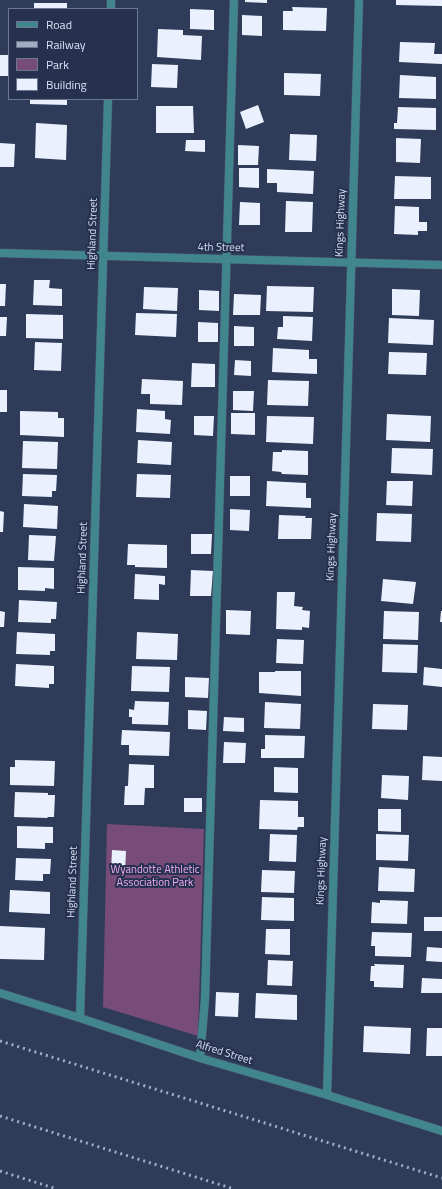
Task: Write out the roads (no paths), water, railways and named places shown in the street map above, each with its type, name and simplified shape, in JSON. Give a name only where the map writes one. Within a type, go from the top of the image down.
[{"type":"street","points":[[200,1058],[205,999],[234,0]]},
{"type":"street","name":"Kings Highway","points":[[327,1095],[359,0]]},
{"type":"street","name":"Highland Street","points":[[80,1018],[108,100]]},
{"type":"street","name":"4th Street","points":[[0,253],[442,265]]},
{"type":"street","name":"Alfred Street","points":[[0,993],[200,1058],[327,1095],[442,1131]]},
{"type":"railway","points":[[0,1041],[442,1178]]},
{"type":"railway","points":[[0,1116],[234,1189]]},
{"type":"railway","points":[[0,1171],[57,1189]]},
{"type":"park label","name":"Wyandotte Athletic Association Park","points":[[155,876]]}]
